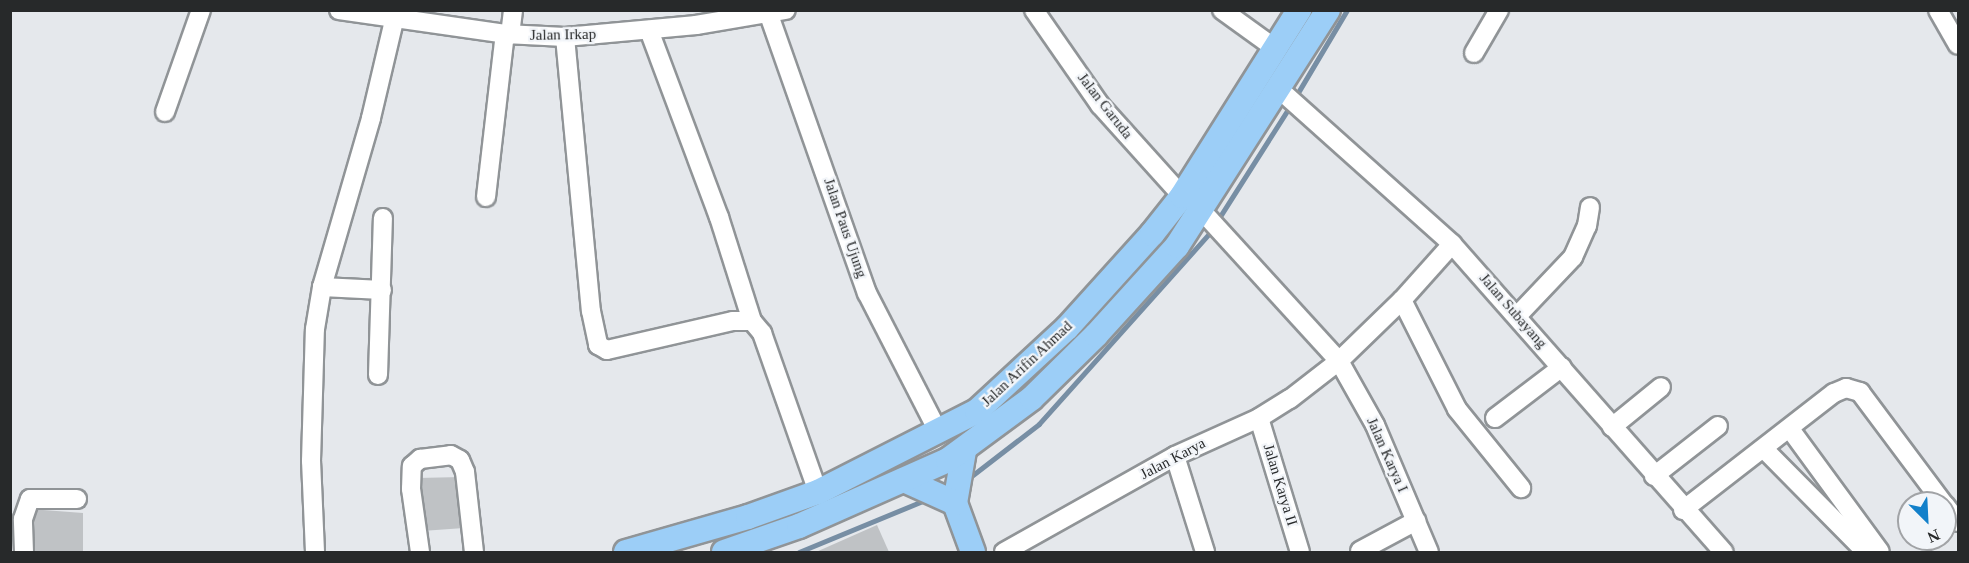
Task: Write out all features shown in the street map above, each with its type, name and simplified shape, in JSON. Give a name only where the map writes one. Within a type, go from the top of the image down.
[{"type":"main road","name":"Jalan Arifin Ahmad","points":[[626,552],[748,518],[818,492],[939,433],[976,411],[1022,372],[1114,279],[1182,196],[1299,10]]},
{"type":"main road","name":"Jalan Arifin Ahmad","points":[[724,552],[798,526],[904,480],[964,451],[1007,420],[1096,335],[1158,269],[1202,211],[1281,90],[1328,10]]},
{"type":"main road","points":[[964,451],[955,502],[973,552]]},
{"type":"main road","points":[[904,480],[955,502]]},
{"type":"street","points":[[165,112],[201,10]]},
{"type":"street","points":[[486,197],[513,10]]},
{"type":"street","name":"Jalan Garuda","points":[[1034,10],[1100,105],[1182,196]]},
{"type":"street","points":[[1222,10],[1276,49]]},
{"type":"street","points":[[1474,53],[1499,10]]},
{"type":"street","points":[[1938,10],[1959,45]]},
{"type":"street","name":"Jalan Irkap","points":[[350,12],[407,18],[508,35],[565,37],[649,30],[778,13]]},
{"type":"street","name":"Jalan Paus Ujung","points":[[778,13],[867,293],[939,433]]},
{"type":"street","points":[[315,552],[313,370],[322,287],[371,118],[407,18]]},
{"type":"street","points":[[649,30],[752,321],[762,333],[818,492]]},
{"type":"street","points":[[565,37],[591,311],[598,345],[607,350],[734,321],[752,321]]},
{"type":"street","name":"Jalan Subayang","points":[[1281,90],[1452,244],[1518,315],[1683,510],[1724,552]]},
{"type":"street","points":[[1518,315],[1574,257],[1587,226],[1590,207]]},
{"type":"street","points":[[1202,211],[1339,361]]},
{"type":"street","points":[[378,375],[383,218]]},
{"type":"street","name":"Jalan Karya","points":[[1004,552],[1175,456],[1259,418],[1339,361],[1402,300],[1452,244]]},
{"type":"street","points":[[322,287],[382,290]]},
{"type":"street","points":[[1402,300],[1457,409],[1521,488]]},
{"type":"street","name":"Jalan Karya I","points":[[1339,361],[1375,425],[1429,552]]},
{"type":"street","points":[[1495,418],[1562,367]]},
{"type":"street","points":[[1612,427],[1661,387]]},
{"type":"street","points":[[1683,510],[1765,450],[1838,390],[1854,389],[1934,491]]},
{"type":"street","name":"Jalan Karya II","points":[[1259,418],[1300,552]]},
{"type":"street","points":[[1654,476],[1718,426]]},
{"type":"street","points":[[1790,429],[1880,552]]},
{"type":"street","points":[[1765,450],[1866,552]]},
{"type":"street","points":[[420,552],[411,489],[412,466],[420,459],[451,455],[460,460],[465,472],[474,552]]},
{"type":"street","points":[[1175,456],[1204,552]]},
{"type":"street","points":[[24,552],[23,519],[30,499],[77,499]]},
{"type":"street","points":[[1360,551],[1416,521]]},
{"type":"building","points":[[462,477],[464,528],[422,531],[417,478]]},
{"type":"building","points":[[30,509],[83,513],[83,552],[30,552]]},
{"type":"building","points":[[877,525],[889,552],[816,552]]},
{"type":"waterway","points":[[1299,91],[1347,10]]},
{"type":"waterway","points":[[1221,215],[1287,111]]},
{"type":"waterway","points":[[969,478],[1039,424],[1208,235]]},
{"type":"waterway","points":[[799,552],[923,501]]}]
